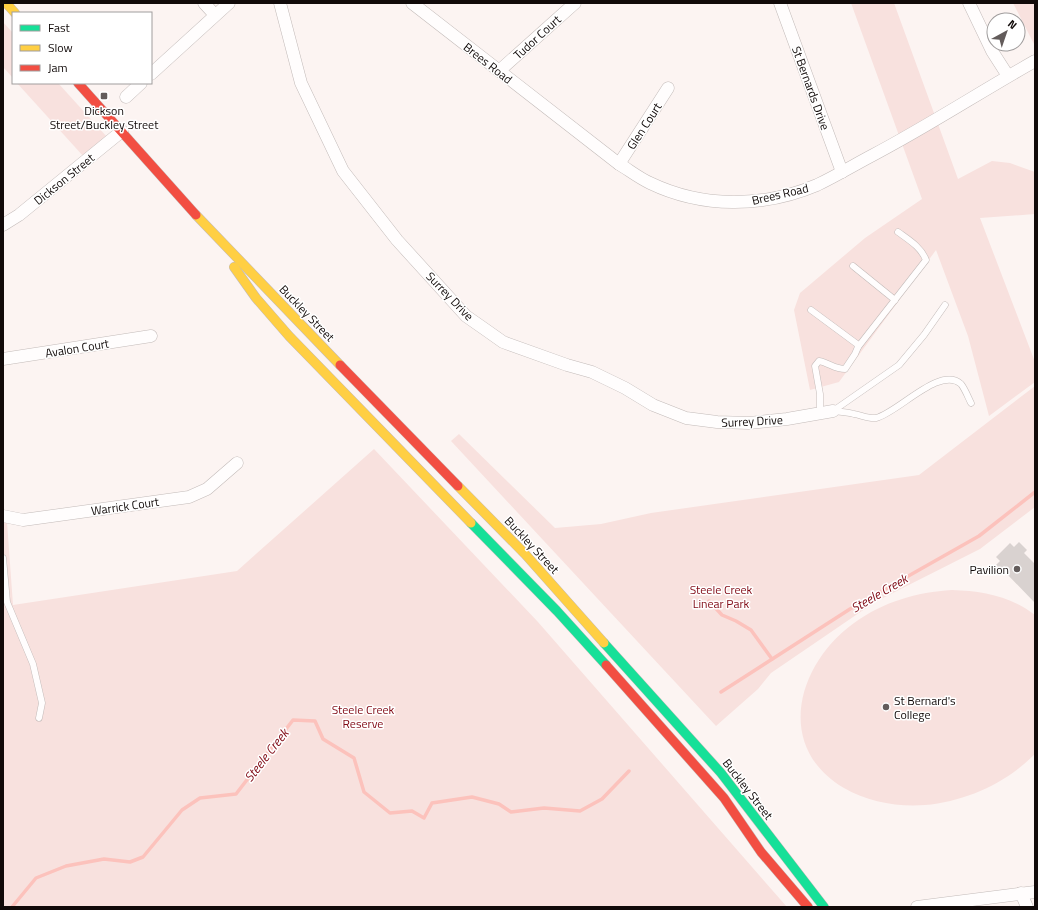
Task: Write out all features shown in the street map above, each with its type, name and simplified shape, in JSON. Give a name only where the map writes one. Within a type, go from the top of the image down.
[{"type":"main road","points":[[6,3],[14,12]]},
{"type":"main road","name":"Buckley Street","points":[[79,84],[201,220],[407,435],[525,554],[721,772],[824,907]]},
{"type":"main road","name":"Buckley Street","points":[[201,220],[256,298],[289,336],[557,611],[640,702],[724,798],[761,852],[808,907]]},
{"type":"street","points":[[204,3],[215,15]]},
{"type":"street","points":[[152,73],[229,3]]},
{"type":"street","name":"Surrey Drive","points":[[280,3],[301,83],[343,171],[397,240],[466,316],[503,342],[592,372],[653,404],[686,418],[717,422],[749,423],[787,419],[833,411]]},
{"type":"street","name":"Brees Road","points":[[412,3],[619,164],[649,183],[676,193],[703,200],[732,203],[761,201],[791,194],[816,185],[911,135],[1035,61]]},
{"type":"street","name":"Tudor Court","points":[[500,71],[575,3]]},
{"type":"street","name":"St Bernards Drive","points":[[780,3],[842,172]]},
{"type":"street","points":[[969,3],[992,51],[1008,76]]},
{"type":"street","points":[[126,97],[140,84]]},
{"type":"street","name":"Glen Court","points":[[619,164],[668,88]]},
{"type":"street","name":"Dickson Street","points":[[3,225],[20,215],[122,131]]},
{"type":"street","name":"Avalon Court","points":[[3,359],[151,336]]},
{"type":"street","name":"Warrick Court","points":[[4,519],[24,520],[189,497],[207,489],[236,463]]},
{"type":"street","points":[[917,907],[1035,892]]},
{"type":"street","points":[[1022,893],[1027,907]]},
{"type":"lane","points":[[820,413],[820,394],[815,366],[819,361],[825,362],[837,369],[845,369],[856,354],[858,347],[926,260],[916,245],[898,232]]},
{"type":"lane","points":[[853,266],[895,300]]},
{"type":"lane","points":[[833,411],[899,365],[924,335],[945,305]]},
{"type":"lane","points":[[811,310],[857,344],[858,347]]},
{"type":"lane","points":[[833,411],[875,418],[933,384],[946,380],[954,380],[962,385],[971,403]]},
{"type":"lane","points":[[3,558],[6,602],[33,664],[42,703],[39,718]]},
{"type":"green space","points":[[851,3],[894,3],[958,179],[992,161],[1010,163],[1035,172],[1035,214],[980,218],[1035,362],[1035,382],[989,416],[968,336],[936,250],[839,382],[810,390],[794,310],[800,293],[865,238],[922,199]]},
{"type":"green space","points":[[1013,3],[1035,3],[1035,46],[1026,28],[1026,12],[1018,12]]},
{"type":"green space","points":[[3,22],[12,32],[12,77],[3,67]]},
{"type":"green space","points":[[18,84],[59,84],[107,137],[84,157]]},
{"type":"green space","name":"Steele Creek Linear Park","points":[[1035,386],[1035,507],[980,549],[875,602],[771,673],[758,689],[716,726],[451,441],[459,434],[555,528],[601,524],[651,513],[919,475]]},
{"type":"green space","name":"Steele Creek Reserve","points":[[374,449],[538,622],[787,907],[3,907],[3,520],[7,522],[13,605],[237,571]]},
{"type":"green space","points":[[952,590],[985,593],[1006,599],[1016,603],[1035,615],[1035,754],[999,782],[971,795],[941,803],[925,805],[893,804],[873,800],[853,793],[822,771],[808,751],[801,729],[801,706],[807,682],[819,660],[834,640],[865,616],[877,609],[901,599],[926,593]]},
{"type":"building","name":"Pavilion","points":[[1019,542],[1027,550],[1024,553],[1035,564],[1035,603],[1005,572],[1004,573],[996,565],[1000,561],[996,557],[1010,543],[1014,547]]},
{"type":"waterway","name":"Steele Creek","points":[[721,692],[850,609],[979,536],[1035,492]]},
{"type":"waterway","points":[[709,601],[722,615],[751,630],[772,659]]},
{"type":"waterway","name":"Steele Creek","points":[[12,907],[36,878],[66,866],[104,859],[130,862],[143,857],[182,810],[200,798],[236,794],[293,720],[315,721],[323,739],[354,758],[364,792],[390,813],[412,811],[424,818],[432,803],[472,797],[499,804],[511,812],[544,808],[580,811],[602,799],[629,771]]},
{"type":"traffic: fast","points":[[471,523],[557,611],[606,665]]},
{"type":"traffic: fast","points":[[604,643],[721,773],[824,907]]},
{"type":"traffic: slow","points":[[6,3],[14,12]]},
{"type":"traffic: slow","points":[[196,215],[340,365]]},
{"type":"traffic: slow","points":[[234,267],[256,298],[289,336],[471,523]]},
{"type":"traffic: slow","points":[[458,486],[525,554],[604,643]]},
{"type":"traffic: jam","points":[[79,84],[196,215]]},
{"type":"traffic: jam","points":[[340,365],[458,486]]},
{"type":"traffic: jam","points":[[606,665],[724,798],[761,852],[808,907]]},
{"type":"place","name":"Dickson Street/Buckley Street","points":[[104,96]]},
{"type":"place","name":"Pavilion","points":[[1017,569]]},
{"type":"place","name":"St Bernard's College","points":[[886,707]]}]
